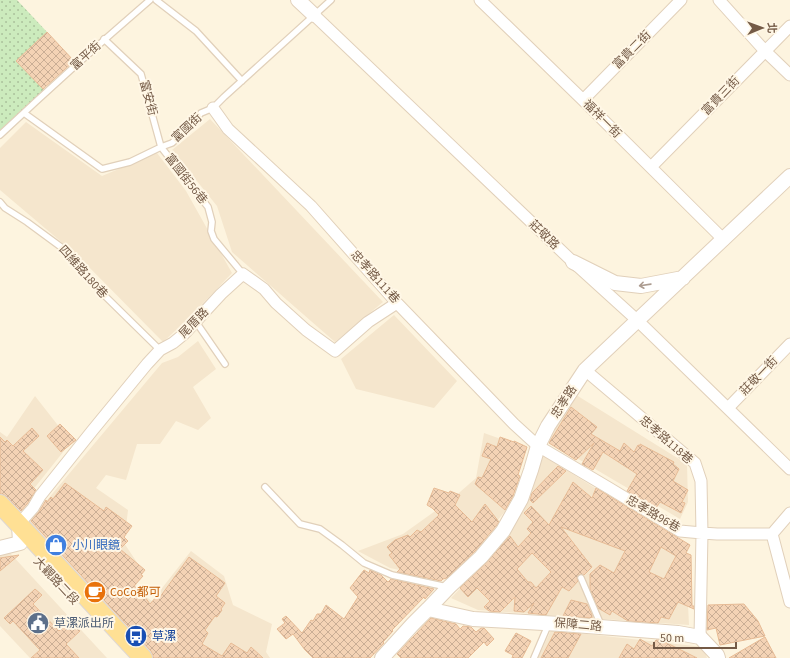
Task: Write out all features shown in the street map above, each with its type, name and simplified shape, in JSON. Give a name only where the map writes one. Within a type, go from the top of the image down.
[{"type":"main road","name":"大觀路二段","points":[[0,504],[143,658]]},
{"type":"main road","name":"大觀路二段","points":[[0,522],[129,658]]},
{"type":"street","name":"莊敬路","points":[[298,0],[573,262],[638,321],[790,469]]},
{"type":"street","name":"福祥一街","points":[[480,0],[724,240]]},
{"type":"street","name":"富貴二街","points":[[583,100],[681,0]]},
{"type":"street","points":[[719,0],[765,51],[790,75]]},
{"type":"street","name":"富貴三街","points":[[651,167],[790,26]]},
{"type":"street","name":"忠孝路111巷","points":[[213,108],[228,129],[311,206],[397,303],[514,424],[538,446]]},
{"type":"street","name":"忠孝路","points":[[383,658],[412,624],[481,557],[503,531],[521,499],[538,446],[548,426],[585,370],[790,176]]},
{"type":"street","points":[[573,262],[615,283],[621,284],[640,286],[683,278]]},
{"type":"street","points":[[243,274],[264,290],[306,330],[335,351],[368,322],[397,303]]},
{"type":"street","name":"尾厝路","points":[[18,524],[33,508],[40,496],[147,364],[160,350],[173,343],[196,322],[221,294],[243,274]]},
{"type":"street","name":"莊敬一街","points":[[728,408],[790,344]]},
{"type":"street","name":"忠孝路118巷","points":[[585,370],[695,463],[701,482],[702,533]]},
{"type":"street","name":"忠孝路96巷","points":[[538,446],[680,531],[717,534],[772,534]]},
{"type":"street","points":[[790,513],[772,534],[790,602]]},
{"type":"street","points":[[0,548],[20,543],[18,524]]},
{"type":"street","points":[[702,533],[700,637],[718,658]]},
{"type":"street","name":"保障二路","points":[[428,609],[473,619],[678,633],[700,637]]},
{"type":"lane","name":"富平街","points":[[0,135],[104,39],[150,0]]},
{"type":"lane","points":[[156,0],[196,31],[242,81]]},
{"type":"lane","name":"富國街","points":[[24,113],[102,169],[130,162],[172,143],[201,113],[213,108],[331,0]]},
{"type":"lane","name":"富安街","points":[[104,39],[141,74],[161,147]]},
{"type":"lane","name":"富國街56巷","points":[[161,147],[208,207],[212,222],[211,231],[214,239],[243,274]]},
{"type":"lane","name":"四維路180巷","points":[[0,202],[5,208],[61,247],[104,296],[160,350]]},
{"type":"lane","points":[[196,322],[224,364]]},
{"type":"lane","points":[[265,487],[300,524],[320,529],[364,563],[392,575],[449,587]]},
{"type":"lane","points":[[581,578],[602,627]]},
{"type":"lane","points":[[534,658],[549,623]]},
{"type":"shaded area","points":[[210,119],[383,302],[335,342],[232,252],[217,206],[172,150]]},
{"type":"shaded area","points":[[26,122],[102,176],[157,153],[186,191],[232,273],[187,320],[163,342],[79,257],[0,190],[0,148]]},
{"type":"shaded area","points":[[394,315],[457,381],[434,408],[356,389],[341,359]]},
{"type":"shaded area","points":[[198,341],[216,369],[193,387],[211,418],[198,430],[176,421],[160,444],[137,444],[126,480],[106,475],[96,488],[128,510],[124,543],[142,570],[135,589],[152,601],[191,551],[224,576],[233,605],[272,624],[266,652],[270,658],[151,658],[27,524],[162,363],[178,357]]},
{"type":"shaded area","points":[[573,393],[687,464],[688,502],[680,519],[546,440]]},
{"type":"shaded area","points":[[35,396],[71,442],[36,486],[12,510],[0,496],[0,432],[7,437]]},
{"type":"shaded area","points":[[484,433],[526,448],[507,509],[455,571],[441,579],[390,568],[358,551],[403,534],[452,499],[476,478]]},
{"type":"shaded area","points":[[542,455],[685,544],[689,625],[478,610],[451,598],[507,540]]},
{"type":"shaded area","points":[[10,553],[107,658],[30,658],[0,626],[0,556]]},
{"type":"shaded area","points":[[551,630],[703,647],[707,658],[538,658]]},
{"type":"green space","points":[[0,0],[17,0],[47,32],[16,61],[44,90],[0,131]]},
{"type":"building","points":[[47,32],[74,61],[43,89],[16,61]]},
{"type":"building","points":[[571,407],[597,427],[591,434],[620,451],[624,443],[634,452],[640,444],[674,462],[673,464],[679,469],[673,481],[688,490],[682,502],[685,503],[681,513],[660,502],[656,508],[627,491],[637,474],[603,452],[593,470],[582,464],[594,443],[576,460],[549,443]]},
{"type":"building","points":[[60,424],[76,440],[61,452],[47,436]]},
{"type":"building","points":[[32,428],[39,436],[23,451],[43,470],[30,484],[36,490],[21,511],[7,497],[0,494],[0,437],[5,442],[7,440],[13,446]]},
{"type":"building","points":[[500,437],[527,447],[518,475],[520,476],[513,496],[505,510],[475,484],[478,477],[482,478],[491,459],[482,456],[487,443],[497,447]]},
{"type":"building","points":[[558,466],[566,471],[533,503],[530,500],[532,493]]},
{"type":"building","points":[[573,482],[592,498],[596,488],[690,545],[686,553],[691,555],[692,606],[694,606],[694,609],[678,602],[669,619],[661,617],[658,623],[628,621],[612,611],[610,615],[598,608],[590,589],[590,574],[600,565],[614,573],[625,551],[561,527],[592,567],[584,575],[578,575],[578,581],[569,591],[562,587],[546,615],[528,613],[534,603],[524,612],[514,611],[515,597],[500,612],[489,611],[484,607],[490,601],[477,588],[468,597],[460,588],[487,562],[510,536],[518,547],[531,533],[527,529],[533,522],[524,513],[531,506],[549,525]],"holes":[[[661,547],[676,556],[664,579],[649,572]],[[532,553],[551,572],[536,588],[531,582],[528,582],[517,569]]]},
{"type":"building","points":[[65,483],[104,511],[106,507],[132,526],[124,537],[128,541],[120,549],[145,570],[141,575],[143,576],[134,586],[142,593],[150,604],[158,595],[160,597],[189,557],[225,583],[216,596],[225,603],[217,617],[215,616],[205,630],[208,633],[202,644],[222,656],[231,643],[247,653],[251,647],[263,658],[153,658],[151,651],[31,521],[39,512],[46,500],[47,502],[51,497],[53,499]]},
{"type":"building","points":[[434,488],[449,493],[450,491],[460,495],[455,505],[472,522],[485,504],[499,522],[475,551],[447,578],[441,581],[397,572],[400,569],[389,555],[392,553],[387,547],[395,540],[408,535],[410,537],[417,530],[421,532],[439,515],[427,505]]},
{"type":"building","points":[[19,555],[0,571],[0,558]]},
{"type":"building","points":[[364,570],[369,573],[370,570],[381,575],[388,582],[391,579],[434,589],[425,599],[424,597],[392,630],[393,631],[383,642],[384,643],[370,658],[313,658],[293,634],[286,639],[277,629],[285,623],[282,619],[286,616],[302,633],[317,614],[321,614],[326,605],[344,619],[358,597],[350,588]]},
{"type":"building","points":[[35,589],[42,595],[33,604],[59,631],[70,620],[80,631],[66,644],[79,658],[31,658],[40,650],[13,621],[10,624],[4,618]]},
{"type":"building","points":[[571,600],[587,604],[592,618],[563,616]]},
{"type":"building","points":[[744,604],[758,621],[765,636],[720,645],[716,628],[707,630],[708,605]]},
{"type":"building","points":[[431,618],[456,624],[460,629],[463,626],[471,627],[476,632],[481,628],[484,628],[494,639],[487,646],[484,642],[468,658],[401,658],[397,654]]},
{"type":"building","points":[[555,632],[581,634],[568,658],[541,658]]},
{"type":"building","points":[[516,633],[531,641],[522,658],[512,658],[513,655],[505,651]]},
{"type":"building","points":[[765,637],[776,658],[729,658]]},
{"type":"building","points":[[640,639],[652,646],[656,640],[661,640],[697,658],[619,658],[627,644],[634,649]]},
{"type":"place","name":"小川眼鏡","points":[[56,545]]},
{"type":"place","name":"CoCo都可","points":[[95,592]]},
{"type":"place","name":"草漯派出所","points":[[38,623]]},
{"type":"place","name":"草漯","points":[[136,636]]}]
